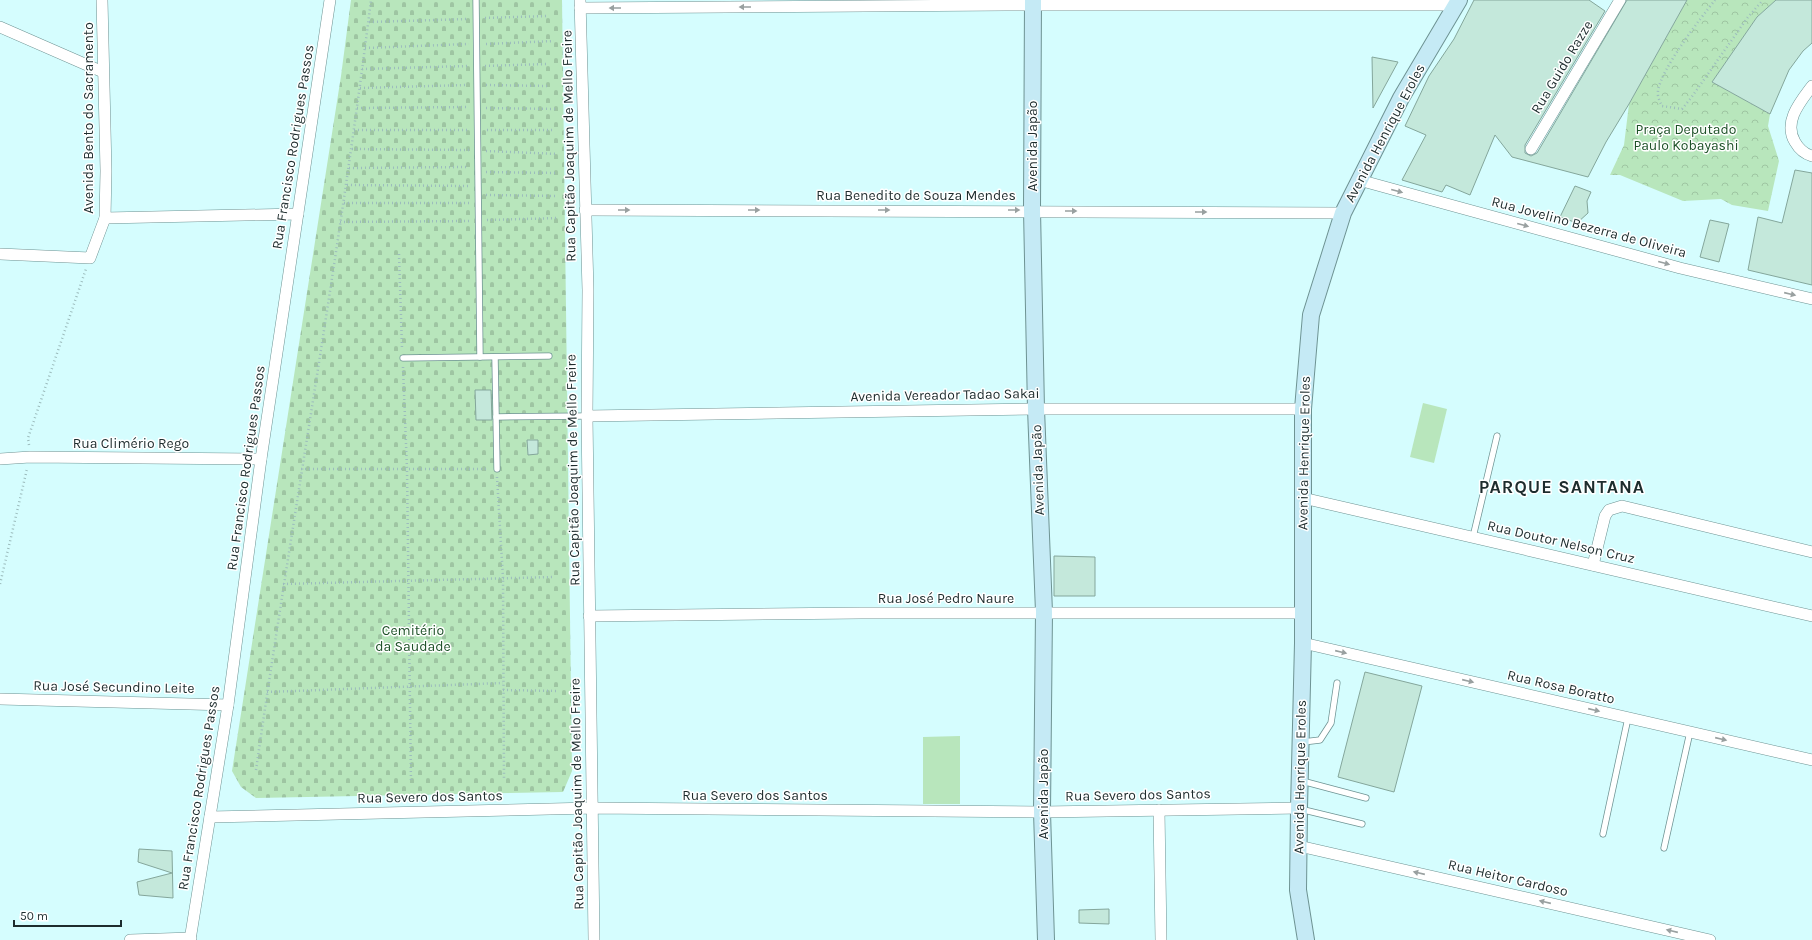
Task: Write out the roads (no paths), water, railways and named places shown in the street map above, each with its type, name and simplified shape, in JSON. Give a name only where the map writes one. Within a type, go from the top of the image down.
[{"type":"main road","name":"Avenida Henrique Eroles","points":[[1306,940],[1298,890],[1303,643],[1303,409],[1310,315],[1343,213],[1401,98],[1457,2]]},
{"type":"main road","name":"Avenida Japão","points":[[1033,3],[1032,210],[1036,409],[1044,612],[1042,812],[1046,940]]},
{"type":"street","name":"Avenida Bento do Sacramento","points":[[0,254],[90,258],[105,218],[106,171],[102,0]]},
{"type":"street","name":"Rua Francisco Rodrigues Passos","points":[[190,939],[228,705],[262,459],[330,0]]},
{"type":"street","name":"Rua Guido Razze","points":[[1531,148],[1620,0]]},
{"type":"street","points":[[580,4],[1457,2]]},
{"type":"street","name":"Rua Capitão Joaquim de Mello Freire","points":[[580,4],[588,290],[587,416],[594,940]]},
{"type":"street","points":[[0,27],[104,72]]},
{"type":"street","points":[[1811,156],[1799,148],[1794,140],[1791,122],[1797,107],[1812,86]]},
{"type":"street","name":"Rua Jovelino Bezerra de Oliveira","points":[[1360,180],[1680,268],[1812,299]]},
{"type":"street","name":"Rua Benedito de Souza Mendes","points":[[585,210],[1032,210],[1343,213]]},
{"type":"street","points":[[105,218],[298,214]]},
{"type":"street","name":"Avenida Vereador Tadao Sakai","points":[[587,416],[1036,409],[1303,409]]},
{"type":"street","name":"Rua Climério Rego","points":[[0,459],[30,457],[262,459]]},
{"type":"street","name":"Rua Doutor Nelson Cruz","points":[[1303,498],[1812,616]]},
{"type":"street","points":[[1593,564],[1605,516],[1609,510],[1622,506],[1812,552]]},
{"type":"street","name":"Rua José Pedro Naure","points":[[589,616],[1044,612],[1303,613]]},
{"type":"street","name":"Rua Rosa Boratto","points":[[1303,643],[1812,760]]},
{"type":"street","name":"Rua José Secundino Leite","points":[[0,699],[228,705]]},
{"type":"street","name":"Rua Severo dos Santos","points":[[210,817],[592,808],[1042,812],[1299,808]]},
{"type":"street","points":[[1160,810],[1161,940]]},
{"type":"street","name":"Rua Heitor Cardoso","points":[[1299,846],[1710,940]]},
{"type":"street","points":[[130,940],[190,939]]},
{"type":"lane","points":[[476,0],[480,357]]},
{"type":"lane","points":[[403,358],[495,358],[549,356]]},
{"type":"lane","points":[[495,358],[497,469]]},
{"type":"lane","points":[[496,417],[587,416]]},
{"type":"lane","points":[[1473,537],[1497,436]]},
{"type":"lane","points":[[1300,743],[1320,740],[1331,723],[1337,683]]},
{"type":"lane","points":[[1603,834],[1628,718]]},
{"type":"lane","points":[[1664,848],[1690,732]]},
{"type":"lane","points":[[1300,781],[1366,798]]},
{"type":"lane","points":[[1299,808],[1362,824]]},
{"type":"district","name":"PARQUE SANTANA","points":[[1562,487]]},
{"type":"park label","name":"Praça Deputado Paulo Kobayashi","points":[[1686,138]]},
{"type":"park label","name":"Cemitério da Saudade","points":[[413,638]]}]
